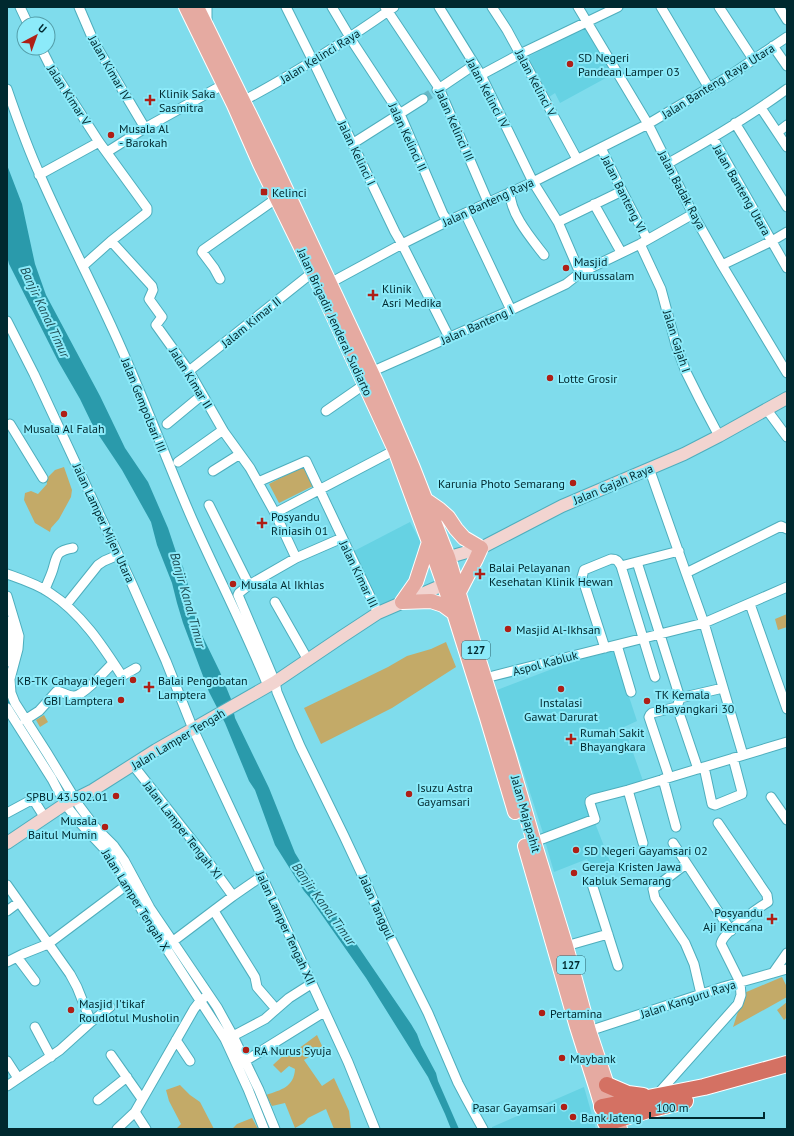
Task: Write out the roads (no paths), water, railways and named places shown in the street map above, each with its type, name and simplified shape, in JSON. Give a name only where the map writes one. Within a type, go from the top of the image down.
[{"type":"highway","points":[[613,1120],[652,1101],[787,1064]]},
{"type":"highway","points":[[607,1085],[628,1094],[652,1101],[787,1074]]},
{"type":"main road","name":"Jalan Brigadir Jenderal Sudiarto","points":[[186,7],[239,103],[296,223],[330,283],[368,378],[429,542]]},
{"type":"main road","name":"Jalan Brigadir Jenderal Sudiarto","points":[[197,7],[207,28],[228,82]]},
{"type":"main road","name":"Jalan Brigadir Jenderal Sudiarto","points":[[239,103],[277,198],[296,223],[313,272],[368,378],[377,384],[426,500]]},
{"type":"main road","name":"Jalan Gajah Raya","points":[[442,559],[481,548],[562,506],[684,454],[787,398]]},
{"type":"main road","points":[[426,500],[440,509],[464,538],[481,548],[476,559],[453,585]]},
{"type":"main road","name":"Jalan Majapahit","points":[[426,500],[442,559],[453,585],[485,678],[505,759],[577,1027],[613,1120]]},
{"type":"main road","points":[[402,602],[416,582],[429,542]]},
{"type":"main road","name":"Jalan Majapahit","points":[[429,542],[442,559]]},
{"type":"main road","name":"Jalan Lamper Tengah","points":[[8,839],[267,686],[378,614],[402,602],[453,585]]},
{"type":"main road","name":"Jalan Majapahit","points":[[453,585],[454,613],[534,842],[566,946],[589,1031],[607,1085],[613,1120]]},
{"type":"main road","points":[[402,602],[431,601],[443,605],[454,613]]},
{"type":"street","name":"Jalan Kimar IV","points":[[79,7],[94,42],[145,128]]},
{"type":"street","points":[[207,7],[207,28]]},
{"type":"street","name":"Jalan Kelinci I","points":[[286,7],[352,144],[449,338]]},
{"type":"street","name":"Jalan Kelinci II","points":[[332,7],[400,114],[443,214],[448,221]]},
{"type":"street","name":"Jalan Kelinci IV","points":[[439,7],[481,75],[532,182],[558,222],[580,273]]},
{"type":"street","name":"Jalan Kelinci V","points":[[492,7],[507,30],[577,159]]},
{"type":"street","name":"Jalan Badak Raya","points":[[578,7],[648,124],[693,214],[722,265],[787,373]]},
{"type":"street","points":[[481,75],[520,54],[618,7]]},
{"type":"street","points":[[661,7],[710,88]]},
{"type":"street","points":[[719,7],[753,59]]},
{"type":"street","points":[[779,7],[787,20]]},
{"type":"street","name":"Jalan Kelinci Raya","points":[[239,103],[313,61],[350,37],[389,8]]},
{"type":"street","name":"Jalan Kelinci III","points":[[389,8],[438,89],[488,202]]},
{"type":"street","name":"Jalan Banteng Raya Utara","points":[[648,124],[710,88],[787,37]]},
{"type":"street","points":[[773,46],[787,66]]},
{"type":"street","name":"Jalan Kimar V","points":[[44,56],[107,152]]},
{"type":"street","points":[[438,89],[474,65]]},
{"type":"street","points":[[7,89],[27,145],[83,266],[145,214],[147,210],[146,205],[107,152],[145,128],[228,82]]},
{"type":"street","points":[[667,164],[761,108],[787,90]]},
{"type":"street","points":[[352,144],[423,99]]},
{"type":"street","points":[[761,108],[787,147]]},
{"type":"street","points":[[736,123],[787,207]]},
{"type":"street","name":"Jalan Banteng Raya","points":[[330,283],[448,221],[532,182],[648,124]]},
{"type":"street","points":[[778,132],[787,125]]},
{"type":"street","name":"Jalan Banteng Utara","points":[[712,138],[787,268]]},
{"type":"street","points":[[40,175],[100,142]]},
{"type":"street","name":"Jalan Banteng VI","points":[[601,148],[622,191],[643,241]]},
{"type":"street","points":[[558,222],[622,191]]},
{"type":"street","points":[[510,192],[510,198],[522,225],[544,255]]},
{"type":"street","points":[[220,279],[202,252],[203,250],[277,198]]},
{"type":"street","points":[[594,204],[621,252]]},
{"type":"street","points":[[465,213],[511,310]]},
{"type":"street","name":"Jalan Banteng I","points":[[326,412],[368,378],[449,338],[566,284],[580,273],[693,214]]},
{"type":"street","name":"Jalan Banteng Utara","points":[[722,265],[772,241],[787,232]]},
{"type":"street","name":"Jalan Kimar II","points":[[111,241],[152,286],[153,290],[150,298],[162,317],[156,324],[189,371],[224,431],[250,468],[275,513],[296,558]]},
{"type":"street","name":"Jalan Gajah I","points":[[643,241],[661,289],[676,345],[686,372],[719,436]]},
{"type":"street","name":"Jalan Gempolsari III","points":[[83,266],[140,392],[193,520],[256,656],[267,686]]},
{"type":"street","name":"Jalam Kimar II","points":[[189,371],[313,272]]},
{"type":"street","name":"Jalan Lamper Mijen Utara","points":[[7,321],[118,555],[197,727]]},
{"type":"street","points":[[167,424],[202,395]]},
{"type":"street","points":[[767,410],[787,437]]},
{"type":"street","points":[[16,416],[9,426],[43,478]]},
{"type":"street","points":[[178,462],[224,431]]},
{"type":"street","points":[[275,513],[394,450]]},
{"type":"street","points":[[212,471],[240,454]]},
{"type":"street","name":"Jalan Kimar III","points":[[258,482],[306,461],[378,614]]},
{"type":"street","points":[[649,468],[704,623],[743,755]]},
{"type":"street","points":[[209,505],[249,585]]},
{"type":"street","points":[[686,572],[781,526],[787,529]]},
{"type":"street","points":[[267,686],[238,595],[239,592],[296,558],[342,538]]},
{"type":"street","points":[[45,590],[55,558],[67,549],[73,548]]},
{"type":"street","points":[[621,566],[679,551]]},
{"type":"street","points":[[66,605],[98,565],[118,555]]},
{"type":"street","points":[[605,648],[582,574],[584,570],[611,559],[615,559],[621,566],[655,677]]},
{"type":"street","points":[[637,562],[660,634],[679,703],[712,804],[715,805],[742,794],[733,758]]},
{"type":"street","points":[[7,574],[45,590],[66,605],[100,643],[122,676],[136,668]]},
{"type":"street","name":"Aspol Kabluk","points":[[485,678],[704,623],[787,587]]},
{"type":"street","points":[[8,600],[14,636],[10,686],[15,703],[16,714],[52,779],[70,802]]},
{"type":"street","points":[[275,602],[308,660]]},
{"type":"street","points":[[750,604],[787,709]]},
{"type":"street","points":[[7,621],[14,636]]},
{"type":"street","points":[[617,645],[631,692]]},
{"type":"street","points":[[7,662],[12,649]]},
{"type":"street","points":[[25,720],[39,711],[57,690],[70,695],[80,694],[97,680],[113,663]]},
{"type":"street","name":"Jalan Tanggul","points":[[267,686],[277,692],[300,746],[344,836],[389,935],[428,1013],[458,1083],[484,1129]]},
{"type":"street","points":[[676,827],[666,778],[650,715],[723,688]]},
{"type":"street","points":[[7,708],[25,720],[55,766],[70,802]]},
{"type":"street","name":"Jalan Lamper Tengah XII","points":[[197,727],[262,876],[348,1062],[375,1129]]},
{"type":"street","points":[[534,842],[595,819],[590,801],[593,799],[628,790],[787,742]]},
{"type":"street","name":"Jalan Lamper Tengah XI","points":[[133,765],[196,845],[233,896]]},
{"type":"street","points":[[628,790],[643,843]]},
{"type":"street","points":[[771,797],[787,820]]},
{"type":"street","points":[[7,813],[33,799],[45,818]]},
{"type":"street","name":"Jalan Lamper Tengah X","points":[[70,802],[80,823],[111,856],[144,914],[233,1036],[259,1090],[275,1129]]},
{"type":"street","name":"Jalan Lamper Tengah X","points":[[70,802],[85,815],[114,846],[124,860],[150,908],[172,942],[204,998],[248,1089],[264,1129]]},
{"type":"street","points":[[652,1101],[738,1004],[741,995],[740,982],[721,944],[721,941],[756,910],[768,902],[767,895],[718,823]]},
{"type":"street","points":[[673,843],[731,931]]},
{"type":"street","points":[[686,864],[653,889],[653,892],[684,943],[694,964],[701,994]]},
{"type":"street","points":[[172,942],[262,876]]},
{"type":"street","points":[[7,962],[48,944],[128,884]]},
{"type":"street","points":[[592,884],[618,966]]},
{"type":"street","points":[[7,885],[70,974],[77,987],[91,1022]]},
{"type":"street","points":[[7,911],[19,902]]},
{"type":"street","points":[[214,911],[255,977],[257,987],[276,1009]]},
{"type":"street","points":[[566,946],[608,934]]},
{"type":"street","points":[[773,973],[787,953]]},
{"type":"street","points":[[17,957],[35,981]]},
{"type":"street","name":"Jalan Kanguru Raya","points":[[589,1031],[701,994],[787,969]]},
{"type":"street","points":[[233,1036],[265,1019],[289,998],[311,984]]},
{"type":"street","points":[[117,1129],[135,1112],[176,1040],[204,998]]},
{"type":"street","points":[[7,1086],[51,1057],[110,1007]]},
{"type":"street","points":[[245,1062],[324,1012]]},
{"type":"street","points":[[35,1027],[51,1057]]},
{"type":"street","points":[[176,1040],[190,1061]]},
{"type":"street","points":[[111,1055],[142,1099]]},
{"type":"street","points":[[7,1061],[18,1078]]},
{"type":"street","points":[[98,1100],[127,1077]]},
{"type":"street","points":[[135,1112],[146,1129]]},
{"type":"water","name":"Banjir Kanal Timur","points":[[7,165],[22,204],[35,264],[46,295],[100,396],[125,448],[148,482],[183,567],[191,596],[193,611],[199,629],[220,672],[231,699],[235,718],[269,788],[295,853],[317,889],[340,920],[417,1034],[421,1045],[436,1073],[459,1129],[451,1129],[428,1077],[366,978],[304,891],[275,845],[255,790],[249,781],[225,723],[209,692],[183,623],[172,583],[157,545],[151,522],[122,470],[94,428],[9,264],[7,256]]},
{"type":"waterway","points":[[7,697],[10,706]]},
{"type":"waterway","points":[[56,778],[68,798]]},
{"type":"waterway","points":[[119,862],[125,871]]},
{"type":"waterway","points":[[192,979],[224,1029]]},
{"type":"waterway","points":[[261,1109],[270,1129]]},
{"type":"tunnel","points":[[423,99],[437,90]]},
{"type":"place","name":"SD Negeri Pandean Lamper 03","points":[[570,64]]},
{"type":"place","name":"Klinik Saka Sasmitra","points":[[150,100]]},
{"type":"place","name":"Musala Al - Barokah","points":[[111,135]]},
{"type":"place","name":"Kelinci","points":[[264,192]]},
{"type":"place","name":"Masjid Nurussalam","points":[[566,268]]},
{"type":"place","name":"Klinik Asri Medika","points":[[373,295]]},
{"type":"place","name":"Lotte Grosir","points":[[550,378]]},
{"type":"place","name":"Musala Al Falah","points":[[64,414]]},
{"type":"place","name":"Karunia Photo Semarang","points":[[573,483]]},
{"type":"place","name":"Posyandu Riniasih 01","points":[[262,523]]},
{"type":"place","name":"Balai Pelayanan Kesehatan Klinik Hewan","points":[[480,574]]},
{"type":"place","name":"Musala Al Ikhlas","points":[[233,584]]},
{"type":"place","name":"Masjid Al-Ikhsan","points":[[508,629]]},
{"type":"place","name":"KB-TK Cahaya Negeri","points":[[133,680]]},
{"type":"place","name":"Balai Pengobatan Lamptera","points":[[149,687]]},
{"type":"place","name":"Instalasi Gawat Darurat","points":[[561,689]]},
{"type":"place","name":"GBI Lamptera","points":[[121,700]]},
{"type":"place","name":"TK Kemala Bhayangkari 30","points":[[647,701]]},
{"type":"place","name":"Rumah Sakit Bhayangkara","points":[[571,739]]},
{"type":"place","name":"Isuzu Astra Gayamsari","points":[[409,794]]},
{"type":"place","name":"SPBU 43.502.01","points":[[116,796]]},
{"type":"place","name":"Musala Baitul Mumin","points":[[105,827]]},
{"type":"place","name":"SD Negeri Gayamsari 02","points":[[576,850]]},
{"type":"place","name":"Gereja Kristen Jawa Kabluk Semarang","points":[[574,873]]},
{"type":"place","name":"Posyandu Aji Kencana","points":[[772,919]]},
{"type":"place","name":"Masjid I'tikaf Roudlotul Musholin","points":[[71,1010]]},
{"type":"place","name":"Pertamina","points":[[542,1013]]},
{"type":"place","name":"RA Nurus Syuja","points":[[246,1050]]},
{"type":"place","name":"Maybank","points":[[562,1058]]},
{"type":"place","name":"Pasar Gayamsari","points":[[564,1107]]},
{"type":"place","name":"Bank Jateng","points":[[573,1117]]}]
